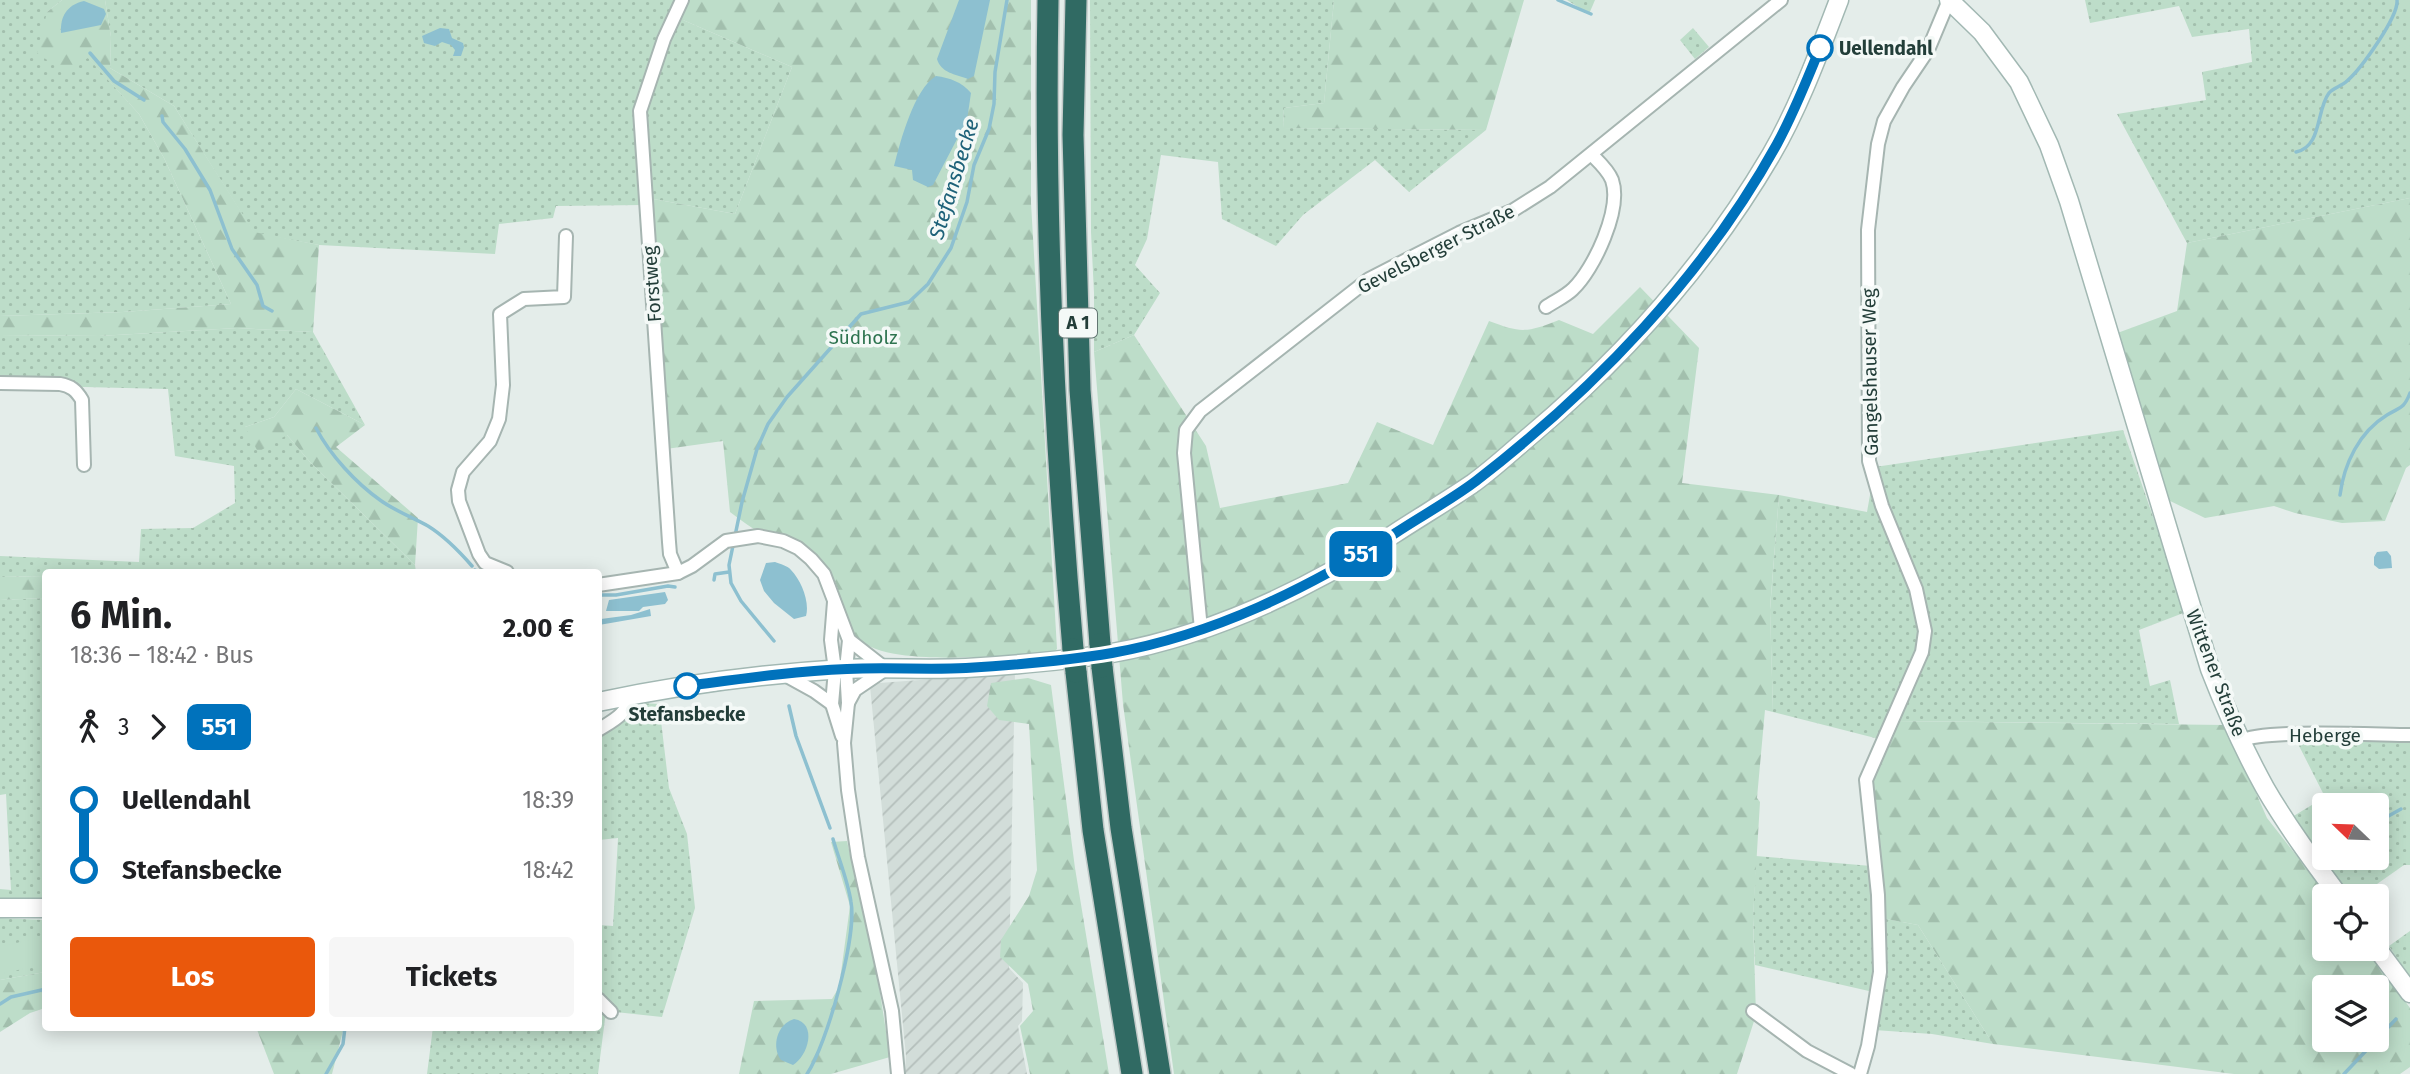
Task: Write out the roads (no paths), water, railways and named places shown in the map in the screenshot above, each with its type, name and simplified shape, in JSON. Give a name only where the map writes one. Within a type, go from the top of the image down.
[{"type":"highway","name":"A 1","points":[[1048,0],[1047,134],[1052,356],[1058,469],[1073,649],[1093,830],[1132,1074]]},
{"type":"highway","name":"A 1","points":[[1076,0],[1073,135],[1080,390],[1102,667],[1121,828],[1160,1074]]},
{"type":"main road","points":[[602,701],[695,685],[785,675],[841,670],[965,668],[1115,653],[1201,629],[1280,599],[1312,583],[1475,482],[1565,406],[1631,343],[1735,213],[1771,154],[1799,99],[1839,0]]},
{"type":"main road","name":"Wittener Straße","points":[[1949,0],[1982,32],[2002,58],[2035,112],[2069,201],[2209,665],[2241,741],[2286,823],[2330,884]]},
{"type":"main road","points":[[0,908],[42,908]]},
{"type":"main road","points":[[2386,961],[2410,993]]},
{"type":"street","name":"Forstweg","points":[[678,573],[670,554],[669,542],[640,111],[664,38],[682,0]]},
{"type":"street","name":"Gevelsberger Straße","points":[[1201,629],[1184,453],[1186,430],[1199,411],[1369,279],[1459,233],[1511,211],[1550,187],[1781,0]]},
{"type":"street","name":"Gangelshauser Weg","points":[[1860,1074],[1872,1025],[1880,972],[1878,895],[1866,780],[1919,661],[1925,631],[1916,589],[1882,506],[1870,461],[1868,230],[1878,144],[1884,121],[1934,40],[1949,0]]},
{"type":"street","points":[[1546,307],[1573,290],[1583,278],[1594,260],[1609,221],[1614,198],[1612,178],[1592,155]]},
{"type":"street","points":[[500,569],[485,563],[479,554],[459,501],[460,480],[468,464],[490,441],[499,419],[503,385],[500,314],[524,299],[564,297],[566,236]]},
{"type":"street","points":[[0,383],[60,384],[69,386],[78,393],[82,400],[85,464]]},
{"type":"street","points":[[602,584],[678,573],[726,541],[740,538],[769,537],[798,548],[824,574],[849,640],[886,669],[855,690],[848,704]]},
{"type":"street","points":[[834,602],[831,640],[848,704],[844,743]]},
{"type":"street","points":[[849,640],[832,704],[844,743],[854,835],[892,1011],[898,1074]]},
{"type":"street","points":[[785,675],[832,704]]},
{"type":"street","points":[[602,727],[620,716],[628,702],[628,696]]},
{"type":"street","name":"Heberge","points":[[2241,741],[2250,737],[2295,735],[2410,735]]},
{"type":"street","points":[[602,1003],[611,1013]]},
{"type":"street","points":[[1753,1011],[1807,1051],[1851,1074]]},
{"type":"water","points":[[959,0],[990,0],[974,76],[968,79],[945,70],[937,59]]},
{"type":"water","points":[[84,1],[104,9],[106,14],[101,25],[61,33],[66,12],[73,5]]},
{"type":"water","points":[[440,28],[449,29],[452,38],[463,43],[461,56],[453,56],[455,50],[451,45],[442,42],[435,46],[424,43],[422,36]]},
{"type":"water","points":[[936,76],[955,81],[971,93],[967,120],[933,185],[928,187],[913,180],[912,170],[894,166],[915,104],[921,92]]},
{"type":"water","points":[[2387,551],[2391,556],[2392,568],[2379,569],[2374,565],[2374,557],[2377,552]]},
{"type":"water","points":[[775,562],[790,569],[798,579],[806,598],[806,616],[794,619],[764,591],[760,580],[766,563]]},
{"type":"water","points":[[665,592],[668,600],[665,604],[643,607],[639,611],[606,611],[609,600]]},
{"type":"water","points":[[650,609],[651,616],[602,624],[602,619]]},
{"type":"water","points":[[794,1019],[806,1027],[808,1040],[803,1055],[793,1065],[781,1060],[776,1043],[783,1026]]},
{"type":"waterway","name":"Stefansbecke","points":[[774,641],[741,601],[731,583],[729,565],[742,502],[757,449],[768,424],[787,397],[861,314],[909,302],[928,284],[951,248],[967,202],[974,165],[989,129],[1007,0]]},
{"type":"waterway","points":[[1558,0],[1591,14]]},
{"type":"waterway","points":[[2296,152],[2304,149],[2314,136],[2329,93],[2353,75],[2378,42],[2392,18],[2397,0]]},
{"type":"waterway","points":[[90,53],[114,81],[144,100]]},
{"type":"waterway","points":[[162,116],[163,122],[185,149],[210,190],[232,249],[257,285],[263,306],[272,311]]},
{"type":"waterway","points":[[2340,495],[2354,450],[2368,430],[2404,405],[2410,393]]},
{"type":"waterway","points":[[316,428],[344,468],[371,493],[434,530],[472,566]]},
{"type":"waterway","points":[[714,580],[715,574],[729,572]]},
{"type":"waterway","points":[[602,595],[675,587]]},
{"type":"waterway","name":"Stefansbecke","points":[[789,706],[796,736],[830,828]]},
{"type":"waterway","points":[[2389,816],[2401,809]]},
{"type":"waterway","name":"Stefansbecke","points":[[807,1074],[823,1039],[839,990],[852,918],[846,878],[833,839]]},
{"type":"waterway","points":[[0,1004],[11,997],[42,990]]},
{"type":"waterway","points":[[2344,1074],[2396,1019]]},
{"type":"waterway","points":[[326,1074],[343,1044],[345,1031]]},
{"type":"place","name":"Uellendahl","points":[[1820,48]]},
{"type":"place","name":"Stefansbecke","points":[[687,686]]},
{"type":"park label","name":"Südholz","points":[[863,337]]}]
